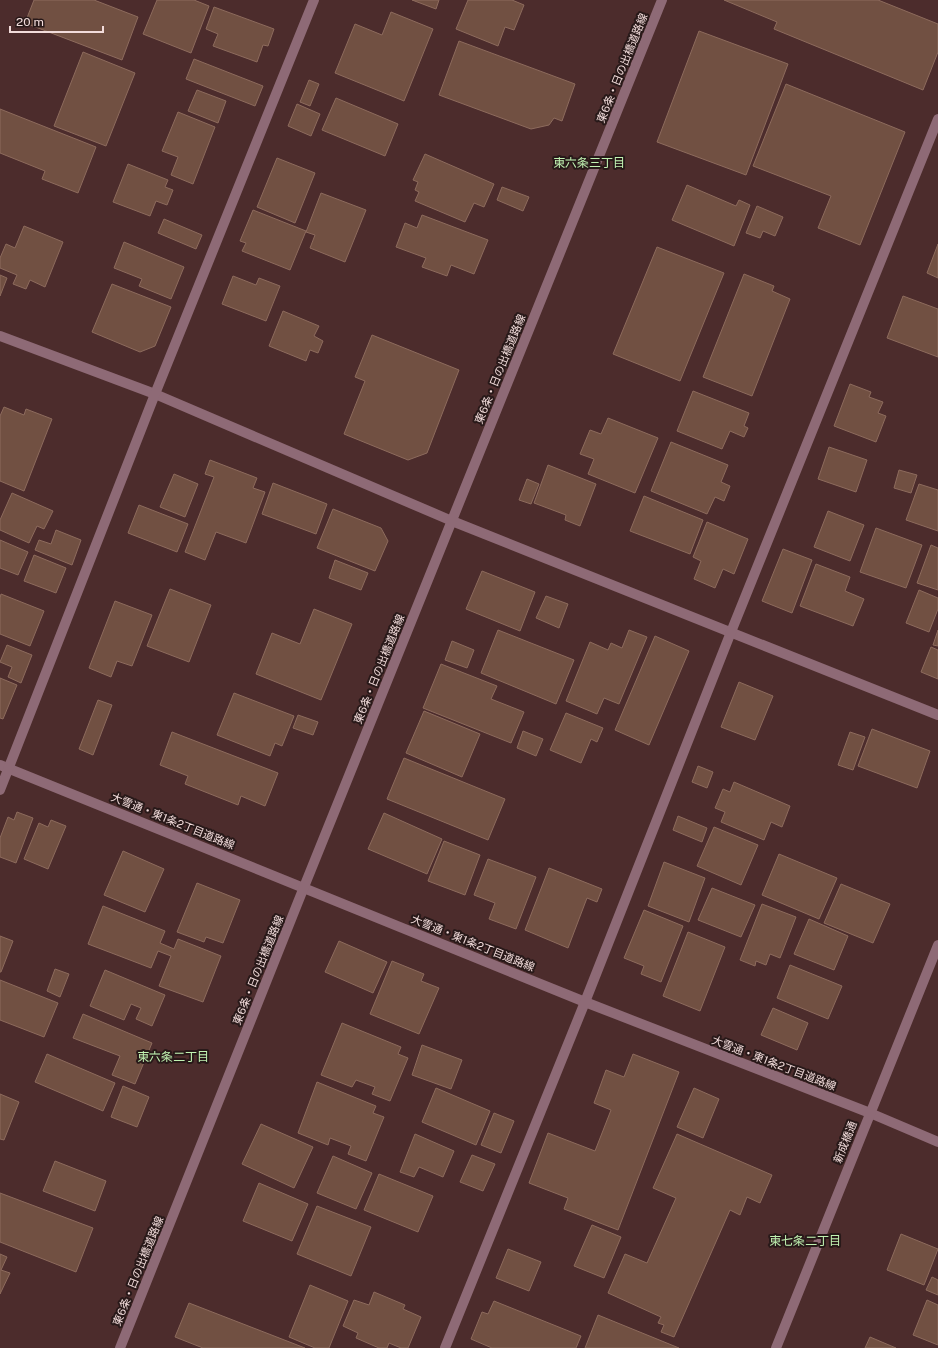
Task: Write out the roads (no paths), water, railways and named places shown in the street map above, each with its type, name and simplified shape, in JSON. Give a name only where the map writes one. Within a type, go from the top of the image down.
[{"type":"street","points":[[0,790],[4,767],[314,0]]},
{"type":"street","name":"東6条・日の出橋道路線","points":[[120,1348],[304,887],[662,0]]},
{"type":"street","points":[[445,1348],[938,119]]},
{"type":"street","points":[[0,336],[155,394],[452,521],[938,715]]},
{"type":"street","name":"大雪通・東1条2丁目道路線","points":[[4,767],[304,887],[585,1002],[870,1113],[938,1142]]},
{"type":"street","name":"新成橋通","points":[[776,1348],[938,946]]},
{"type":"district","name":"東六条三丁目","points":[[589,163]]},
{"type":"district","name":"東六条二丁目","points":[[173,1057]]},
{"type":"district","name":"東七条二丁目","points":[[805,1241]]}]
